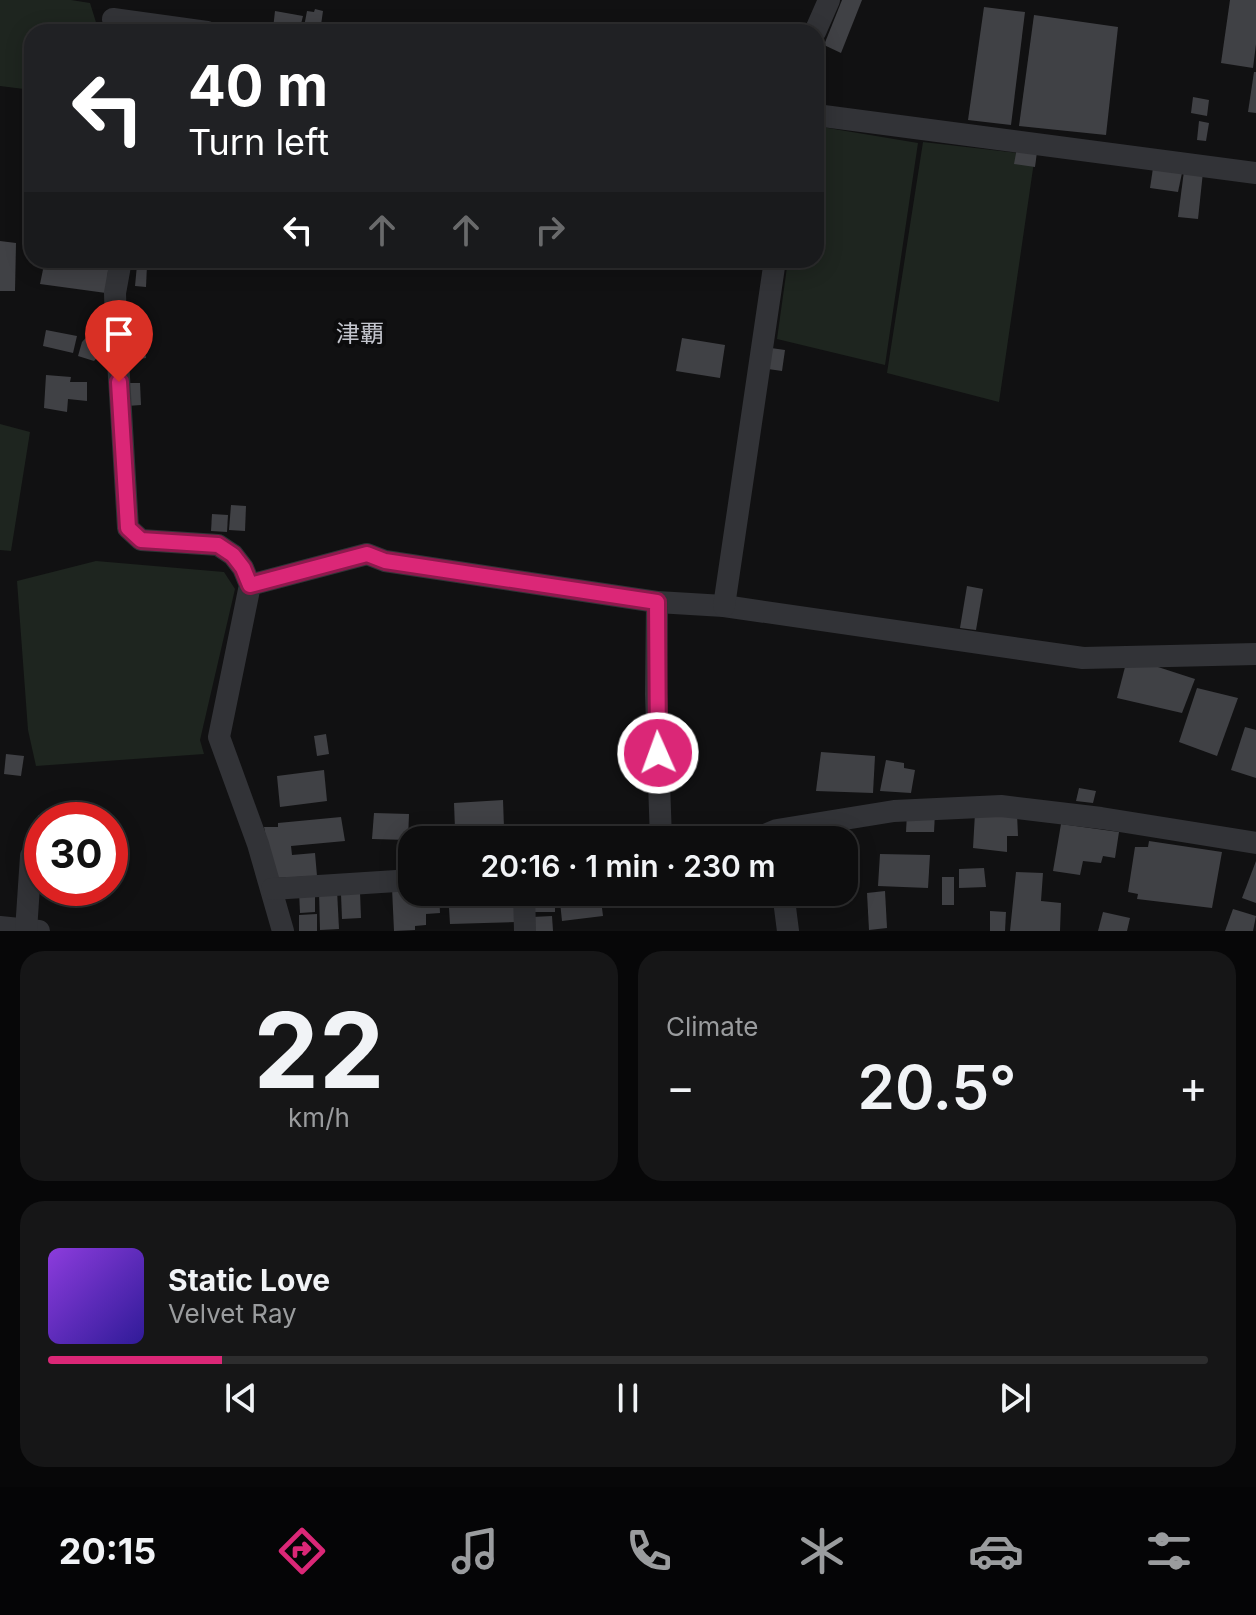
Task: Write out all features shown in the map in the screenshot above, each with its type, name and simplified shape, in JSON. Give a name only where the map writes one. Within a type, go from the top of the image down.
[{"type":"street","points":[[818,24],[829,0]]},
{"type":"street","points":[[111,17],[156,24]]},
{"type":"street","points":[[824,116],[1256,173]]},
{"type":"street","points":[[120,268],[115,293],[116,327],[128,528],[141,540],[218,545],[238,561],[250,585],[219,737],[258,844],[283,931]]},
{"type":"street","points":[[724,606],[774,268]]},
{"type":"street","points":[[250,585],[367,554],[385,561],[657,602],[724,606],[1083,658],[1256,654]]},
{"type":"street","points":[[657,602],[656,694],[661,826]]},
{"type":"street","points":[[821,826],[894,811],[1001,806],[1101,818],[1256,843]]},
{"type":"street","points":[[272,889],[398,881]]},
{"type":"street","points":[[0,927],[30,930],[30,906]]},
{"type":"street","points":[[524,906],[525,931]]},
{"type":"street","points":[[785,906],[788,931]]},
{"type":"shaded area","points":[[0,0],[90,3],[97,24],[24,24],[24,89],[0,86]]},
{"type":"shaded area","points":[[824,127],[918,143],[885,365],[777,339],[787,268],[824,268]]},
{"type":"shaded area","points":[[923,142],[1035,155],[999,402],[887,373]]},
{"type":"shaded area","points":[[0,424],[30,432],[11,551],[0,550]]},
{"type":"shaded area","points":[[96,561],[224,572],[235,589],[200,740],[204,754],[36,766],[28,730],[17,581]]},
{"type":"building","points":[[842,0],[862,0],[841,53],[824,45]]},
{"type":"building","points":[[1230,0],[1256,0],[1253,68],[1221,63]]},
{"type":"building","points":[[984,7],[1025,12],[1011,125],[968,120]]},
{"type":"building","points":[[315,9],[323,11],[321,24],[305,24],[307,11],[314,12]]},
{"type":"building","points":[[275,11],[303,16],[301,24],[274,24]]},
{"type":"building","points":[[1034,15],[1118,27],[1106,135],[1019,126]]},
{"type":"building","points":[[1256,72],[1256,113],[1248,112]]},
{"type":"building","points":[[1193,97],[1209,100],[1207,116],[1191,113]]},
{"type":"building","points":[[1199,121],[1209,123],[1206,141],[1197,140]]},
{"type":"building","points":[[1017,148],[1037,152],[1035,167],[1014,164]]},
{"type":"building","points":[[1153,168],[1182,173],[1178,192],[1150,188]]},
{"type":"building","points":[[1184,171],[1203,172],[1198,219],[1178,217]]},
{"type":"building","points":[[0,241],[16,243],[15,291],[0,291]]},
{"type":"building","points":[[43,268],[108,268],[106,293],[40,284]]},
{"type":"building","points":[[137,268],[147,268],[146,287],[135,286]]},
{"type":"building","points":[[140,314],[146,358],[127,361],[126,316]]},
{"type":"building","points":[[46,330],[77,336],[73,353],[43,346]]},
{"type":"building","points":[[107,330],[107,347],[94,361],[78,356],[82,342],[92,331]]},
{"type":"building","points":[[682,338],[725,345],[720,378],[676,371]]},
{"type":"building","points":[[771,348],[785,350],[782,371],[768,369]]},
{"type":"building","points":[[46,375],[71,377],[70,382],[87,382],[87,401],[68,399],[67,412],[44,408]]},
{"type":"building","points":[[126,383],[140,383],[141,405],[127,406]]},
{"type":"building","points":[[231,505],[246,506],[245,531],[229,530]]},
{"type":"building","points":[[212,514],[228,515],[227,532],[211,531]]},
{"type":"building","points":[[967,586],[983,589],[976,630],[960,628]]},
{"type":"building","points":[[1125,667],[1158,667],[1195,679],[1182,713],[1117,698]]},
{"type":"building","points":[[1197,688],[1238,698],[1217,756],[1179,742]]},
{"type":"building","points":[[1245,727],[1256,730],[1256,778],[1231,770]]},
{"type":"building","points":[[326,734],[329,754],[317,756],[314,736]]},
{"type":"building","points":[[821,752],[875,756],[873,793],[816,791]]},
{"type":"building","points":[[6,754],[24,756],[21,776],[4,774]]},
{"type":"building","points":[[886,760],[904,763],[904,768],[915,770],[911,793],[880,791]]},
{"type":"building","points":[[324,770],[327,801],[280,807],[277,776]]},
{"type":"building","points":[[1079,788],[1096,791],[1093,803],[1076,801]]},
{"type":"building","points":[[503,800],[504,826],[455,826],[454,803]]},
{"type":"building","points":[[374,813],[409,814],[409,826],[398,826],[398,840],[372,839]]},
{"type":"building","points":[[907,813],[935,813],[934,832],[906,832]]},
{"type":"building","points":[[975,813],[1017,814],[1018,836],[1007,836],[1007,852],[973,848]]},
{"type":"building","points":[[341,817],[345,841],[291,846],[292,855],[315,853],[317,876],[274,878],[264,827]]},
{"type":"building","points":[[1061,824],[1119,832],[1115,858],[1103,856],[1101,863],[1083,861],[1080,875],[1053,871]]},
{"type":"building","points":[[1149,841],[1222,852],[1212,908],[1137,899],[1138,894],[1128,892],[1135,847],[1148,847]]},
{"type":"building","points":[[880,854],[930,855],[928,888],[878,886]]},
{"type":"building","points":[[1256,861],[1256,903],[1242,898]]},
{"type":"building","points":[[984,868],[986,887],[959,888],[959,869]]},
{"type":"building","points":[[1016,872],[1043,873],[1041,901],[1061,903],[1060,931],[1010,931]]},
{"type":"building","points":[[942,877],[954,877],[954,905],[942,905]]},
{"type":"building","points":[[392,888],[398,888],[398,906],[440,906],[440,913],[426,914],[426,925],[415,926],[415,930],[394,931]]},
{"type":"building","points":[[315,890],[315,912],[300,913],[299,891]]},
{"type":"building","points":[[337,890],[339,929],[320,930],[319,891]]},
{"type":"building","points":[[885,891],[887,928],[869,930],[867,893]]},
{"type":"building","points":[[360,892],[361,918],[342,919],[341,894]]},
{"type":"building","points":[[449,906],[515,906],[516,922],[450,924]]},
{"type":"building","points":[[532,906],[555,906],[555,912],[532,912]]},
{"type":"building","points":[[560,906],[602,906],[603,916],[562,921]]},
{"type":"building","points":[[1233,909],[1256,916],[1253,931],[1225,931]]},
{"type":"building","points":[[990,911],[1006,912],[1005,931],[990,931]]},
{"type":"building","points":[[1103,912],[1130,918],[1127,931],[1098,931]]},
{"type":"building","points":[[317,914],[317,931],[299,931],[299,915]]},
{"type":"building","points":[[552,916],[553,931],[532,931],[532,917]]},
{"type":"district","name":"津覇","points":[[360,333]]},
{"type":"route","points":[[119,382],[128,528],[141,540],[218,545],[233,555],[250,585],[367,554],[385,561],[657,602],[658,753]]}]
